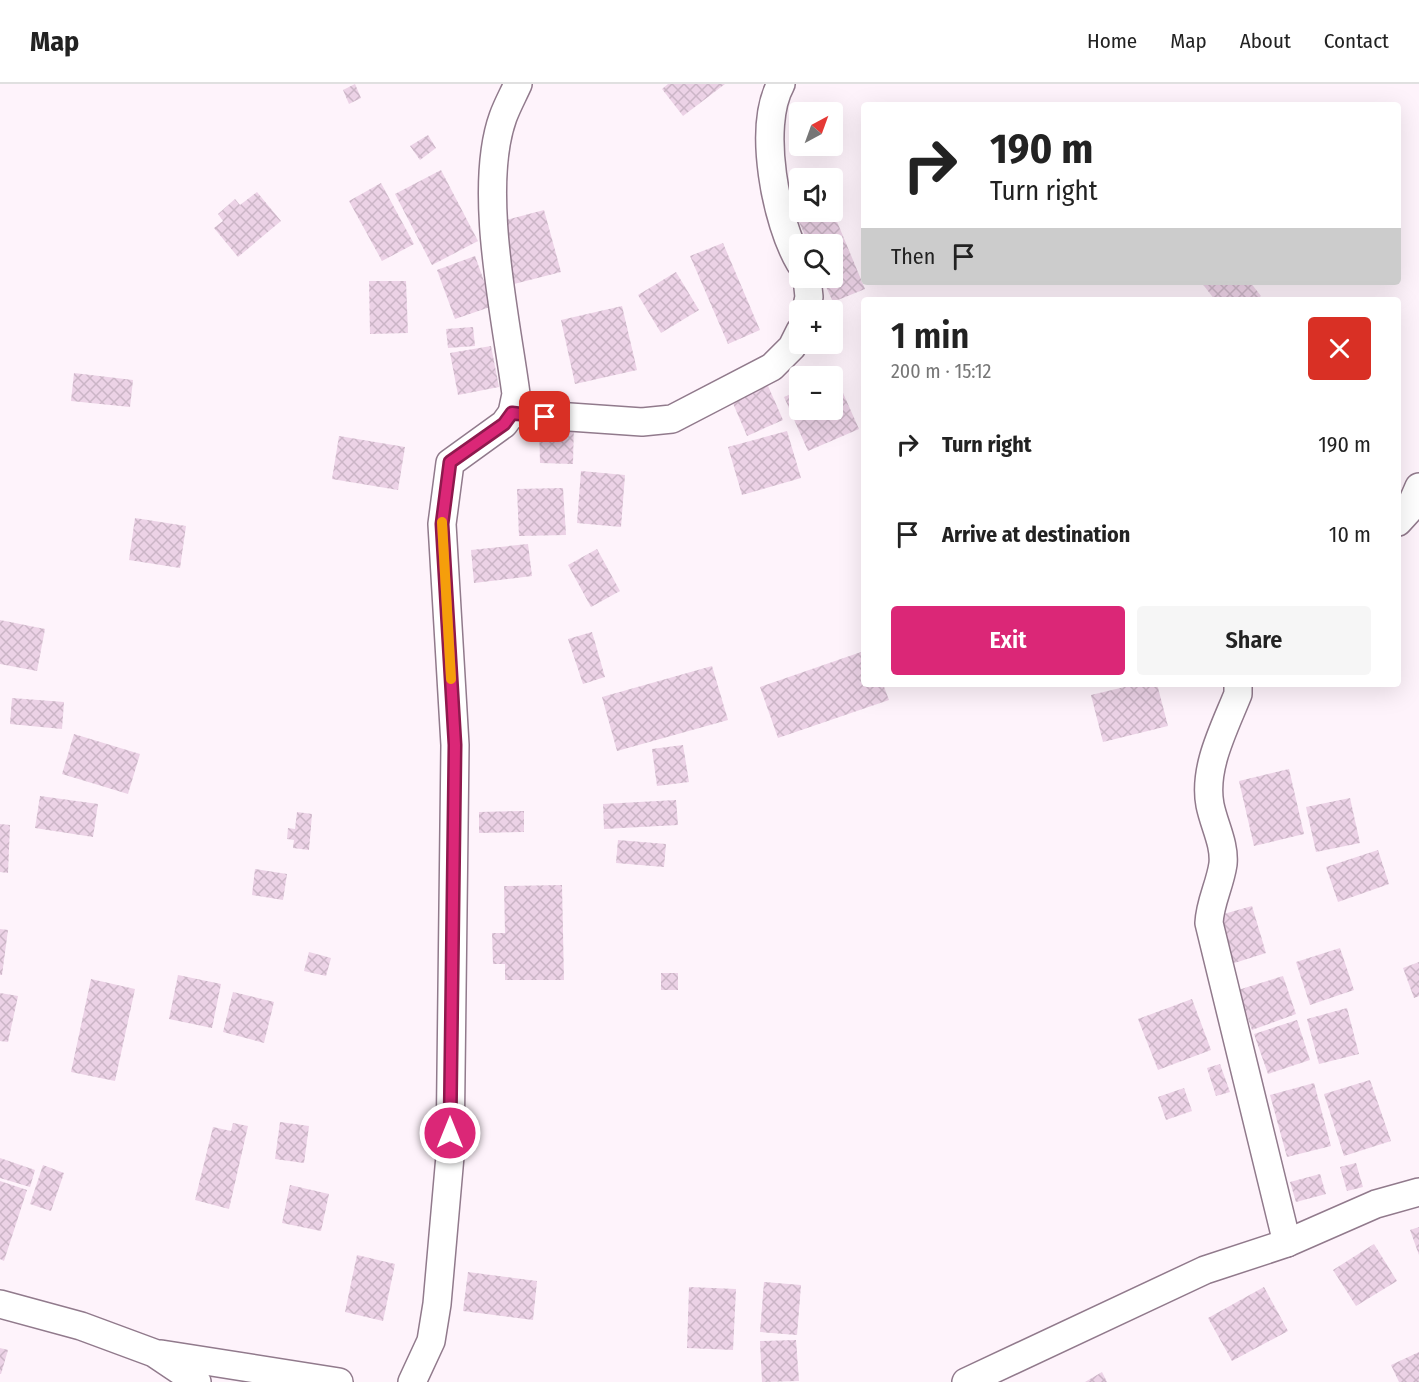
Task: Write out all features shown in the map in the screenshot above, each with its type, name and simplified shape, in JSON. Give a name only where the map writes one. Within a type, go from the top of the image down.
[{"type":"street","points":[[412,1382],[433,1332],[450,1156],[455,745],[442,524],[450,462],[504,424],[512,413],[516,394],[492,212],[495,160],[502,118],[518,84]]},
{"type":"street","points":[[781,84],[776,93],[771,128],[772,182],[790,234]]},
{"type":"street","points":[[512,413],[642,422],[672,419],[772,367],[789,350]]},
{"type":"street","points":[[1401,519],[1409,510],[1419,487]]},
{"type":"street","points":[[1238,687],[1238,694],[1208,776],[1210,804],[1222,846],[1223,865],[1210,905],[1209,923],[1287,1243]]},
{"type":"street","points":[[966,1382],[1205,1270],[1287,1243],[1376,1204],[1419,1192]]},
{"type":"street","points":[[0,1304],[81,1326],[154,1353],[339,1382]]},
{"type":"street","points":[[154,1353],[197,1382]]},
{"type":"building","points":[[355,84],[361,98],[349,104],[343,90]]},
{"type":"building","points":[[668,84],[725,84],[683,116],[662,89]]},
{"type":"building","points":[[428,135],[436,148],[420,160],[410,146]]},
{"type":"building","points":[[441,170],[478,241],[432,265],[395,194]]},
{"type":"building","points":[[381,183],[414,244],[382,261],[349,201]]},
{"type":"building","points":[[257,192],[281,221],[238,257],[214,228],[223,221],[218,214],[235,199],[240,205]]},
{"type":"building","points":[[544,210],[561,272],[514,284],[498,222]]},
{"type":"building","points":[[799,222],[837,222],[842,234],[804,234]]},
{"type":"building","points":[[843,236],[861,279],[861,285],[865,289],[838,300],[832,300],[827,288],[843,288]]},
{"type":"building","points":[[723,243],[760,330],[728,344],[690,256]]},
{"type":"building","points":[[475,256],[493,306],[455,319],[437,270]]},
{"type":"building","points":[[676,272],[699,310],[661,333],[638,295]]},
{"type":"building","points":[[369,281],[406,281],[408,333],[370,334]]},
{"type":"building","points":[[1203,285],[1252,285],[1261,296],[1260,297],[1213,297]]},
{"type":"building","points":[[622,306],[637,370],[575,384],[561,320]]},
{"type":"building","points":[[473,327],[475,346],[448,348],[446,329]]},
{"type":"building","points":[[491,346],[499,387],[458,395],[450,353]]},
{"type":"building","points":[[74,373],[133,380],[130,407],[71,401]]},
{"type":"building","points":[[765,379],[783,420],[747,436],[729,394]]},
{"type":"building","points":[[843,393],[859,429],[808,451],[794,420],[843,420]]},
{"type":"building","points":[[789,395],[789,408],[784,397]]},
{"type":"building","points":[[539,421],[574,421],[573,464],[540,463]]},
{"type":"building","points":[[787,431],[801,478],[742,495],[728,447]]},
{"type":"building","points":[[339,436],[405,447],[398,490],[332,479]]},
{"type":"building","points":[[581,471],[625,475],[621,527],[577,523]]},
{"type":"building","points":[[563,488],[566,535],[519,536],[517,489]]},
{"type":"building","points":[[135,518],[186,526],[180,568],[129,560]]},
{"type":"building","points":[[528,544],[532,576],[474,583],[471,550]]},
{"type":"building","points":[[597,549],[620,591],[591,607],[568,565]]},
{"type":"building","points":[[0,620],[45,629],[37,671],[0,664]]},
{"type":"building","points":[[592,632],[605,677],[583,684],[568,639]]},
{"type":"building","points":[[861,652],[861,687],[884,687],[889,700],[778,738],[760,687]]},
{"type":"building","points":[[712,666],[728,720],[617,751],[602,697]]},
{"type":"building","points":[[1124,687],[1158,687],[1168,726],[1103,742],[1091,695]]},
{"type":"building","points":[[12,698],[64,702],[62,729],[10,724]]},
{"type":"building","points":[[74,734],[140,754],[128,794],[62,774]]},
{"type":"building","points":[[683,745],[689,782],[657,786],[652,749]]},
{"type":"building","points":[[1289,769],[1304,834],[1254,846],[1239,781]]},
{"type":"building","points":[[40,796],[98,804],[93,837],[35,828]]},
{"type":"building","points":[[1350,798],[1360,843],[1316,852],[1306,807]]},
{"type":"building","points":[[676,800],[678,825],[604,829],[603,804]]},
{"type":"building","points":[[524,811],[524,832],[479,833],[479,812]]},
{"type":"building","points":[[297,812],[312,814],[309,850],[293,848],[294,840],[287,839],[288,828],[295,829]]},
{"type":"building","points":[[0,824],[10,825],[8,873],[0,872]]},
{"type":"building","points":[[618,840],[666,844],[664,867],[616,863]]},
{"type":"building","points":[[1378,850],[1389,884],[1338,902],[1326,867]]},
{"type":"building","points":[[255,869],[287,874],[283,900],[252,895]]},
{"type":"building","points":[[562,885],[564,980],[505,980],[505,964],[493,964],[492,933],[505,933],[504,886]]},
{"type":"building","points":[[1252,906],[1266,953],[1228,965],[1213,917]]},
{"type":"building","points":[[0,929],[8,930],[2,975],[0,975]]},
{"type":"building","points":[[1340,948],[1354,990],[1310,1005],[1296,962]]},
{"type":"building","points":[[309,952],[331,958],[326,976],[304,971]]},
{"type":"building","points":[[1419,962],[1419,996],[1414,998],[1403,968]]},
{"type":"building","points":[[661,973],[678,973],[678,990],[661,990]]},
{"type":"building","points":[[178,975],[221,984],[212,1028],[169,1019]]},
{"type":"building","points":[[1283,976],[1296,1014],[1252,1030],[1238,990]]},
{"type":"building","points":[[91,979],[135,989],[115,1081],[71,1072]]},
{"type":"building","points":[[233,992],[274,1002],[264,1043],[223,1032]]},
{"type":"building","points":[[0,993],[18,996],[8,1042],[0,1041]]},
{"type":"building","points":[[1192,999],[1211,1050],[1158,1070],[1138,1019]]},
{"type":"building","points":[[1347,1008],[1359,1054],[1319,1064],[1307,1019]]},
{"type":"building","points":[[1297,1020],[1310,1060],[1268,1074],[1254,1034]]},
{"type":"building","points":[[1220,1064],[1230,1092],[1216,1096],[1207,1068]]},
{"type":"building","points":[[1370,1080],[1391,1141],[1344,1156],[1324,1094]]},
{"type":"building","points":[[1314,1083],[1331,1146],[1287,1157],[1270,1095]]},
{"type":"building","points":[[1184,1088],[1192,1111],[1166,1120],[1158,1097]]},
{"type":"building","points":[[280,1122],[309,1126],[304,1163],[275,1159]]},
{"type":"building","points":[[233,1123],[248,1126],[229,1209],[195,1200],[213,1127],[231,1131]]},
{"type":"building","points":[[0,1158],[35,1170],[30,1187],[0,1178]]},
{"type":"building","points":[[1356,1163],[1363,1187],[1347,1191],[1340,1167]]},
{"type":"building","points":[[43,1165],[64,1173],[51,1211],[30,1204]]},
{"type":"building","points":[[1320,1174],[1326,1194],[1296,1202],[1290,1182]]},
{"type":"building","points":[[0,1181],[27,1190],[4,1261],[0,1259]]},
{"type":"building","points":[[290,1185],[329,1194],[321,1231],[282,1223]]},
{"type":"building","points":[[1419,1227],[1419,1255],[1410,1230]]},
{"type":"building","points":[[1374,1244],[1397,1281],[1356,1306],[1333,1270]]},
{"type":"building","points":[[357,1255],[395,1264],[383,1321],[345,1312]]},
{"type":"building","points":[[468,1272],[537,1281],[533,1320],[463,1311]]},
{"type":"building","points":[[764,1282],[801,1285],[797,1335],[760,1332]]},
{"type":"building","points":[[689,1287],[736,1289],[733,1350],[687,1348]]},
{"type":"building","points":[[1264,1287],[1288,1331],[1232,1361],[1208,1318]]},
{"type":"building","points":[[796,1340],[799,1381],[762,1382],[760,1341]]},
{"type":"building","points":[[0,1348],[8,1350],[1,1374],[0,1374]]},
{"type":"building","points":[[1419,1352],[1419,1382],[1399,1382],[1391,1365]]},
{"type":"building","points":[[1102,1372],[1107,1382],[1085,1382]]},
{"type":"slow traffic","points":[[442,522],[451,679]]},
{"type":"route","points":[[450,1133],[455,745],[442,524],[450,462],[504,424],[512,413],[545,417]]}]
